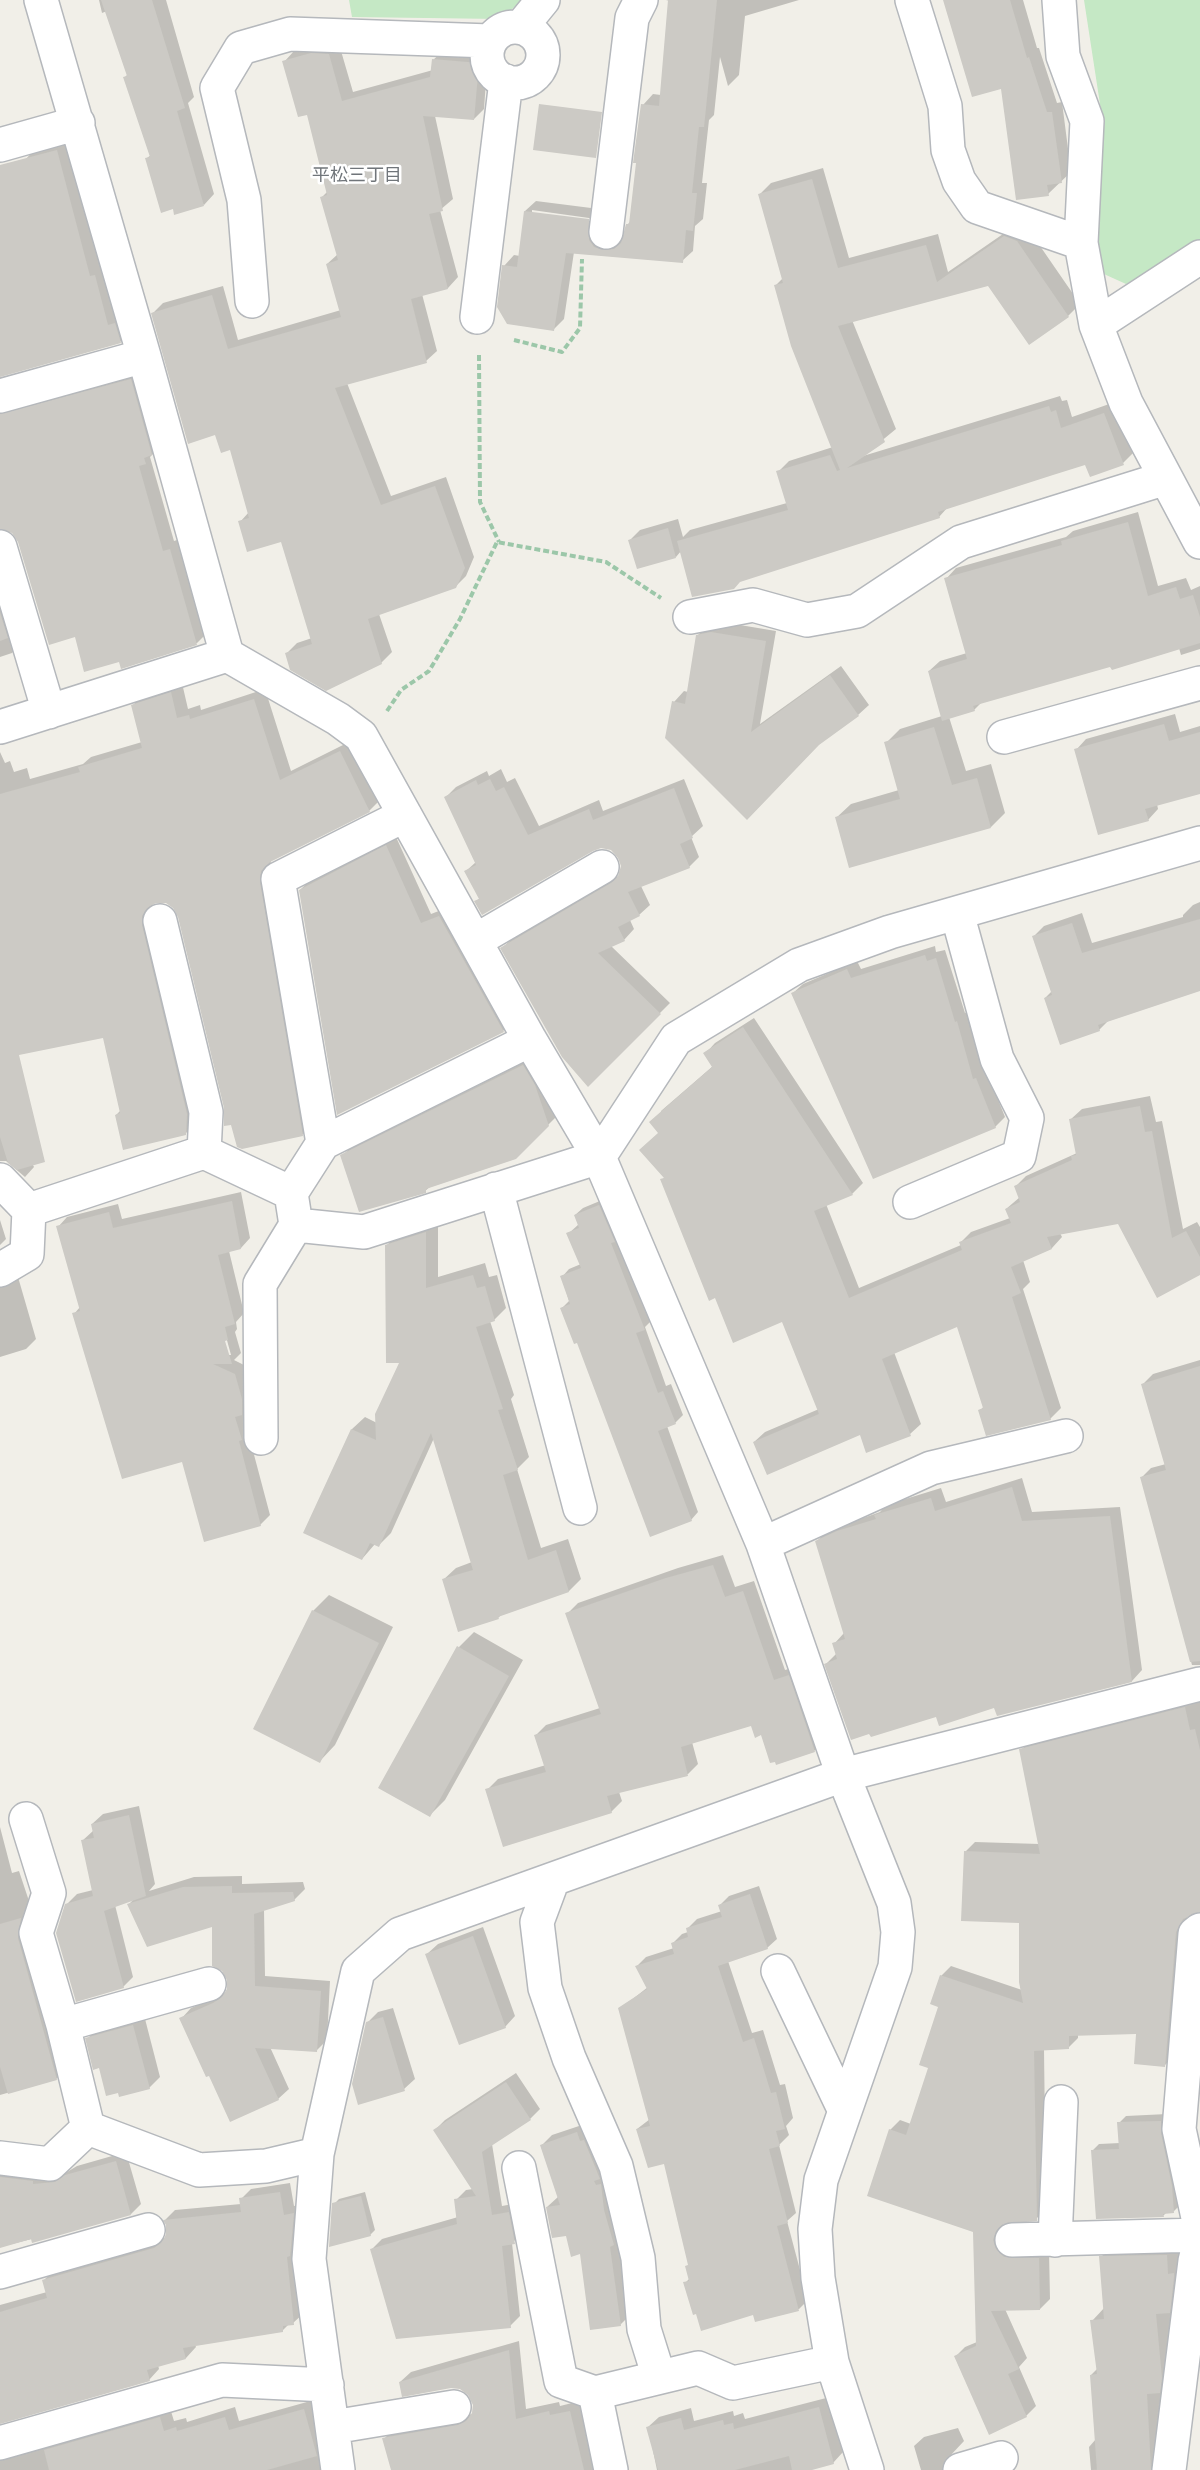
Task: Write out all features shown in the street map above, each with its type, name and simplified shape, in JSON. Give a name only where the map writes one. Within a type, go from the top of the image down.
[{"type":"street","points":[[41,0],[78,123],[227,655],[338,719],[361,736],[530,1040],[599,1156],[763,1544],[843,1775],[894,1903],[898,1932],[895,1967],[821,2180],[815,2229],[818,2277],[832,2362],[867,2470]]},
{"type":"street","points":[[520,27],[543,0]]},
{"type":"street","points":[[606,232],[632,18],[641,0]]},
{"type":"street","points":[[912,0],[945,106],[948,150],[959,181],[977,207],[1081,243]]},
{"type":"street","points":[[1059,0],[1063,56],[1087,121],[1081,243],[1096,325],[1126,403],[1200,542]]},
{"type":"street","points":[[520,27],[536,36],[543,52],[539,70],[524,81],[506,81],[493,72],[489,65],[487,48],[490,41],[503,29],[520,27]]},
{"type":"street","points":[[252,301],[244,200],[217,88],[241,48],[290,34],[490,41]]},
{"type":"street","points":[[477,317],[506,81]]},
{"type":"street","points":[[0,145],[78,123]]},
{"type":"street","points":[[1096,325],[1200,257]]},
{"type":"street","points":[[0,396],[144,356]]},
{"type":"street","points":[[690,617],[753,605],[807,620],[858,611],[961,542],[1166,478]]},
{"type":"street","points":[[0,547],[49,712]]},
{"type":"street","points":[[0,727],[227,655]]},
{"type":"street","points":[[1004,737],[1200,683]]},
{"type":"street","points":[[323,1143],[278,879],[405,815]]},
{"type":"street","points":[[296,1224],[364,1232],[599,1156],[676,1039],[799,965],[890,932],[1200,843]]},
{"type":"street","points":[[475,941],[602,867]]},
{"type":"street","points":[[910,1202],[1019,1156],[1027,1118],[997,1059],[957,913]]},
{"type":"street","points":[[160,921],[206,1112],[204,1152]]},
{"type":"street","points":[[261,1438],[260,1284],[296,1224],[291,1193],[323,1143],[530,1040]]},
{"type":"street","points":[[29,1210],[204,1152],[291,1193]]},
{"type":"street","points":[[0,1180],[29,1210],[27,1254],[0,1270]]},
{"type":"street","points":[[496,1189],[580,1508]]},
{"type":"street","points":[[763,1544],[931,1468],[1066,1436]]},
{"type":"street","points":[[338,2470],[309,2259],[317,2154],[358,1971],[400,1934],[843,1775],[1199,1689]]},
{"type":"street","points":[[26,1819],[49,1893],[36,1933],[63,2025],[88,2128]]},
{"type":"street","points":[[553,1880],[537,1922],[545,1988],[569,2058],[616,2166],[638,2258],[644,2329],[658,2377]]},
{"type":"street","points":[[1200,1930],[1195,1934],[1179,2129],[1200,2227]]},
{"type":"street","points":[[778,1971],[844,2109]]},
{"type":"street","points":[[63,2025],[209,1984]]},
{"type":"street","points":[[1055,2240],[1061,2102]]},
{"type":"street","points":[[88,2128],[199,2170],[266,2166],[317,2154]]},
{"type":"street","points":[[0,2158],[50,2164],[88,2128]]},
{"type":"street","points":[[519,2168],[561,2381],[595,2393],[698,2368],[733,2383],[832,2362]]},
{"type":"street","points":[[0,2272],[148,2230]]},
{"type":"street","points":[[1012,2240],[1200,2235]]},
{"type":"street","points":[[1169,2470],[1195,2261],[1200,2241]]},
{"type":"street","points":[[0,2443],[222,2380],[327,2385]]},
{"type":"street","points":[[595,2393],[611,2470]]},
{"type":"street","points":[[333,2427],[454,2407]]},
{"type":"street","points":[[960,2470],[1001,2458]]},
{"type":"path","points":[[514,340],[562,352],[580,328],[583,246],[606,232]]},
{"type":"path","points":[[477,317],[480,502],[499,542]]},
{"type":"path","points":[[361,736],[377,725],[401,690],[429,672],[460,619],[496,542],[606,562],[690,617]]},
{"type":"green space","points":[[349,0],[523,0],[500,19],[352,17]]},
{"type":"green space","points":[[1084,0],[1200,0],[1200,242],[1126,284],[1095,270],[1102,117]]},
{"type":"building","points":[[101,0],[152,0],[185,108],[177,111],[204,206],[174,215],[173,209],[161,213],[145,158],[150,157],[123,77],[127,76]]},
{"type":"building","points":[[668,0],[717,0],[704,127],[699,127],[692,193],[697,193],[693,231],[686,230],[683,263],[566,253],[554,331],[507,324],[497,307],[502,265],[517,267],[524,211],[589,219],[589,240],[594,247],[603,250],[614,249],[621,243],[626,224],[629,224],[636,163],[633,163],[641,104],[659,106]]},
{"type":"building","points":[[943,0],[1010,0],[1027,58],[1029,57],[1047,112],[1052,112],[1062,183],[1047,185],[1049,196],[1016,200],[1001,89],[972,97]]},
{"type":"building","points":[[311,53],[329,54],[342,101],[430,77],[432,59],[479,63],[474,120],[423,116],[443,211],[429,214],[448,289],[411,299],[427,363],[335,388],[381,505],[435,486],[465,568],[456,588],[368,619],[382,664],[326,691],[290,670],[285,653],[312,644],[281,542],[247,552],[238,521],[249,518],[230,450],[221,453],[215,435],[188,444],[151,313],[212,295],[228,349],[341,317],[326,264],[338,260],[320,197],[327,195],[307,115],[298,117],[282,61]]},
{"type":"building","points":[[539,104],[602,112],[596,158],[533,150]]},
{"type":"building","points":[[57,150],[90,276],[95,275],[108,325],[115,323],[121,343],[0,377],[0,165]]},
{"type":"building","points":[[812,179],[838,268],[926,245],[937,282],[1004,236],[1017,241],[1069,317],[1029,345],[988,286],[838,326],[885,442],[847,468],[1049,406],[1051,412],[1056,410],[1061,428],[1104,413],[1124,465],[1090,477],[1085,465],[938,512],[940,518],[740,582],[734,589],[692,597],[677,541],[788,510],[776,471],[830,455],[837,471],[840,470],[791,346],[774,285],[783,283],[758,194]]},
{"type":"building","points":[[131,379],[152,455],[144,458],[146,464],[139,466],[163,551],[170,549],[197,645],[121,669],[119,662],[84,672],[75,637],[49,645],[18,542],[12,533],[0,529],[0,414]]},
{"type":"building","points":[[1128,522],[1148,596],[1176,587],[1180,599],[1193,595],[1200,617],[1200,643],[1112,670],[1110,667],[973,706],[975,711],[942,721],[928,671],[967,659],[944,578],[1062,545],[1061,541]]},
{"type":"building","points":[[668,528],[676,558],[637,569],[628,540]]},
{"type":"building","points":[[0,613],[8,638],[0,641]]},
{"type":"building","points":[[711,632],[766,641],[751,732],[830,675],[859,716],[819,745],[747,820],[665,738],[672,701],[685,704],[696,635]]},
{"type":"building","points":[[171,692],[177,718],[189,715],[190,719],[254,699],[280,780],[340,751],[370,812],[270,862],[261,871],[260,882],[303,1136],[242,1149],[237,1147],[231,1125],[224,1126],[224,1108],[178,917],[173,908],[166,903],[156,903],[147,908],[142,916],[142,925],[187,1114],[186,1135],[123,1150],[115,1115],[120,1113],[103,1038],[19,1055],[45,1162],[17,1170],[8,1163],[0,1137],[0,794],[80,772],[78,767],[142,748],[131,705]]},
{"type":"building","points":[[1164,724],[1169,741],[1200,732],[1200,794],[1145,809],[1149,821],[1098,835],[1074,749]]},
{"type":"building","points":[[934,727],[952,785],[977,778],[991,828],[849,868],[835,817],[900,799],[884,742]]},
{"type":"building","points":[[490,779],[496,791],[504,787],[528,835],[589,809],[593,820],[674,788],[693,838],[680,844],[690,868],[628,892],[640,916],[618,927],[625,941],[598,953],[661,1014],[588,1087],[562,1057],[500,948],[611,883],[618,876],[621,866],[611,850],[601,848],[482,915],[474,901],[479,899],[464,871],[476,865],[444,797],[476,780],[478,785]]},
{"type":"building","points":[[386,845],[421,923],[439,916],[504,1032],[337,1115],[299,890]]},
{"type":"building","points":[[1200,919],[1200,991],[1098,1025],[1100,1031],[1060,1045],[1044,998],[1052,995],[1032,936],[1072,923],[1082,953]]},
{"type":"building","points":[[925,955],[927,961],[936,958],[973,1079],[976,1078],[996,1128],[873,1179],[791,993],[847,969],[851,978]]},
{"type":"building","points":[[743,1027],[853,1195],[814,1211],[849,1298],[962,1250],[959,1242],[1011,1223],[1005,1209],[1020,1202],[1014,1186],[1072,1160],[1071,1156],[1076,1155],[1069,1119],[1140,1106],[1145,1132],[1152,1131],[1172,1238],[1186,1231],[1200,1257],[1200,1275],[1157,1298],[1118,1224],[1047,1237],[1052,1249],[1011,1267],[1021,1293],[1012,1297],[1051,1420],[986,1436],[978,1410],[983,1408],[957,1327],[882,1359],[911,1436],[866,1453],[860,1435],[767,1475],[753,1442],[819,1414],[782,1322],[733,1343],[715,1298],[709,1301],[660,1179],[664,1178],[639,1150],[658,1133],[649,1122],[712,1067],[703,1053]]},
{"type":"building","points":[[523,1065],[535,1085],[549,1126],[516,1159],[426,1189],[426,1193],[359,1212],[340,1155]]},
{"type":"building","points":[[232,1201],[241,1249],[218,1255],[235,1324],[225,1327],[228,1340],[225,1341],[232,1364],[213,1364],[235,1374],[242,1399],[242,1415],[235,1417],[242,1440],[239,1441],[261,1526],[204,1542],[182,1462],[122,1479],[72,1313],[80,1311],[56,1226],[109,1212],[113,1228]]},
{"type":"building","points":[[599,1205],[615,1242],[611,1243],[645,1330],[636,1333],[658,1393],[663,1391],[676,1424],[658,1431],[692,1521],[650,1537],[577,1343],[574,1344],[560,1308],[570,1304],[560,1276],[581,1268],[566,1233],[579,1228],[574,1215]]},
{"type":"building","points":[[426,1232],[426,1288],[473,1275],[477,1288],[485,1286],[495,1321],[476,1327],[503,1409],[498,1410],[518,1470],[503,1475],[528,1560],[556,1550],[569,1592],[458,1632],[442,1579],[473,1570],[431,1433],[379,1547],[370,1543],[362,1560],[303,1533],[351,1429],[376,1440],[375,1414],[399,1363],[386,1363],[385,1245]]},
{"type":"building","points":[[1200,1366],[1200,1661],[1190,1662],[1140,1477],[1166,1470],[1141,1384]]},
{"type":"building","points":[[1012,1487],[1022,1521],[1110,1516],[1132,1682],[997,1716],[994,1708],[939,1726],[936,1717],[871,1737],[869,1734],[851,1740],[824,1664],[837,1659],[832,1643],[845,1639],[815,1541],[837,1531],[876,1519],[874,1515],[931,1498],[935,1511]]},
{"type":"building","points":[[713,1565],[725,1597],[743,1591],[774,1680],[789,1675],[815,1752],[776,1765],[775,1762],[770,1763],[761,1735],[755,1738],[751,1726],[681,1747],[688,1776],[607,1796],[612,1813],[503,1847],[485,1789],[546,1772],[534,1735],[601,1714],[565,1613],[666,1578]]},
{"type":"building","points":[[312,1610],[379,1643],[320,1763],[253,1729]]},
{"type":"building","points":[[457,1646],[509,1676],[430,1817],[378,1788]]},
{"type":"building","points":[[1185,1707],[1190,1730],[1195,1729],[1200,1750],[1200,1912],[1183,1919],[1176,1932],[1165,2067],[1134,2064],[1136,2034],[1069,2036],[1069,2049],[1034,2051],[1037,2221],[1003,2224],[996,2231],[993,2240],[996,2249],[1004,2257],[1039,2258],[1040,2310],[991,2311],[1019,2369],[1008,2374],[1027,2417],[989,2435],[954,2356],[976,2346],[973,2232],[867,2196],[889,2129],[906,2135],[928,2068],[919,2065],[938,2007],[930,2004],[940,1975],[1023,2003],[1019,1982],[1019,1923],[961,1921],[964,1851],[1040,1854],[1019,1749]]},
{"type":"building","points":[[129,1815],[146,1896],[104,1911],[124,1988],[76,2002],[56,1933],[65,1904],[93,1896],[81,1840],[94,1838],[91,1824]]},
{"type":"building","points":[[232,1886],[232,1893],[293,1892],[295,1901],[254,1914],[255,1986],[321,1991],[317,2052],[255,2048],[279,2100],[230,2122],[179,2018],[213,2003],[222,1997],[227,1989],[227,1980],[222,1971],[212,1966],[212,1927],[147,1947],[127,1904],[183,1887]]},
{"type":"building","points":[[750,1894],[768,1949],[718,1966],[743,2042],[754,2038],[771,2093],[776,2092],[785,2129],[776,2131],[780,2146],[769,2149],[788,2223],[777,2226],[799,2311],[755,2322],[753,2315],[701,2331],[696,2314],[693,2315],[683,2282],[689,2281],[685,2266],[688,2265],[664,2164],[648,2168],[636,2129],[650,2126],[618,2008],[647,1989],[635,1966],[674,1954],[671,1943],[688,1937],[686,1928],[722,1917],[718,1905]]},
{"type":"building","points":[[21,1918],[18,1938],[57,2080],[8,2094],[0,2067],[0,1924]]},
{"type":"building","points":[[473,1936],[506,2028],[459,2045],[425,1954]]},
{"type":"building","points":[[383,2017],[405,2091],[358,2105],[352,2084],[366,2022]]},
{"type":"building","points":[[133,2025],[150,2089],[119,2097],[118,2093],[106,2096],[99,2068],[93,2070],[85,2038]]},
{"type":"building","points":[[506,2082],[531,2120],[482,2152],[492,2215],[509,2212],[515,2244],[502,2246],[511,2328],[396,2339],[370,2249],[457,2224],[454,2199],[476,2196],[433,2130]]},
{"type":"building","points":[[1161,2121],[1174,2213],[1163,2214],[1164,2217],[1096,2219],[1091,2150],[1119,2149],[1117,2122]]},
{"type":"building","points":[[577,2132],[580,2141],[584,2140],[600,2179],[594,2181],[596,2185],[601,2184],[604,2210],[614,2245],[610,2247],[621,2326],[590,2330],[580,2254],[571,2257],[566,2236],[552,2238],[546,2207],[560,2205],[540,2145]]},
{"type":"building","points":[[116,2161],[131,2215],[32,2243],[31,2239],[0,2248],[0,2177],[33,2181],[33,2184],[55,2182],[65,2175]]},
{"type":"building","points":[[280,2192],[284,2215],[294,2213],[290,2256],[287,2257],[294,2325],[283,2326],[283,2332],[183,2348],[186,2359],[147,2370],[150,2381],[0,2424],[0,2312],[47,2298],[42,2280],[154,2248],[166,2235],[166,2225],[163,2220],[241,2212],[239,2198]]},
{"type":"building","points":[[361,2196],[371,2236],[329,2247],[332,2203]]},
{"type":"building","points":[[1167,2255],[1168,2274],[1174,2273],[1174,2277],[1170,2313],[1156,2314],[1162,2378],[1160,2393],[1147,2394],[1151,2470],[1097,2470],[1090,2375],[1097,2374],[1090,2320],[1104,2319],[1099,2256]]},
{"type":"building","points":[[509,2350],[516,2419],[549,2411],[550,2415],[570,2411],[584,2470],[391,2470],[382,2438],[458,2425],[466,2421],[472,2413],[473,2405],[468,2395],[460,2389],[451,2388],[402,2397],[399,2382]]},
{"type":"building","points":[[819,2407],[834,2464],[812,2470],[792,2470],[789,2456],[735,2470],[658,2470],[646,2427],[681,2418],[684,2430],[723,2420],[724,2425],[733,2423],[734,2429]]},
{"type":"building","points":[[304,2409],[317,2456],[267,2470],[49,2470],[44,2450],[160,2417],[164,2431],[176,2427],[177,2431],[225,2417],[229,2430]]},
{"type":"district","name":"平松三丁目","points":[[357,175]]}]
